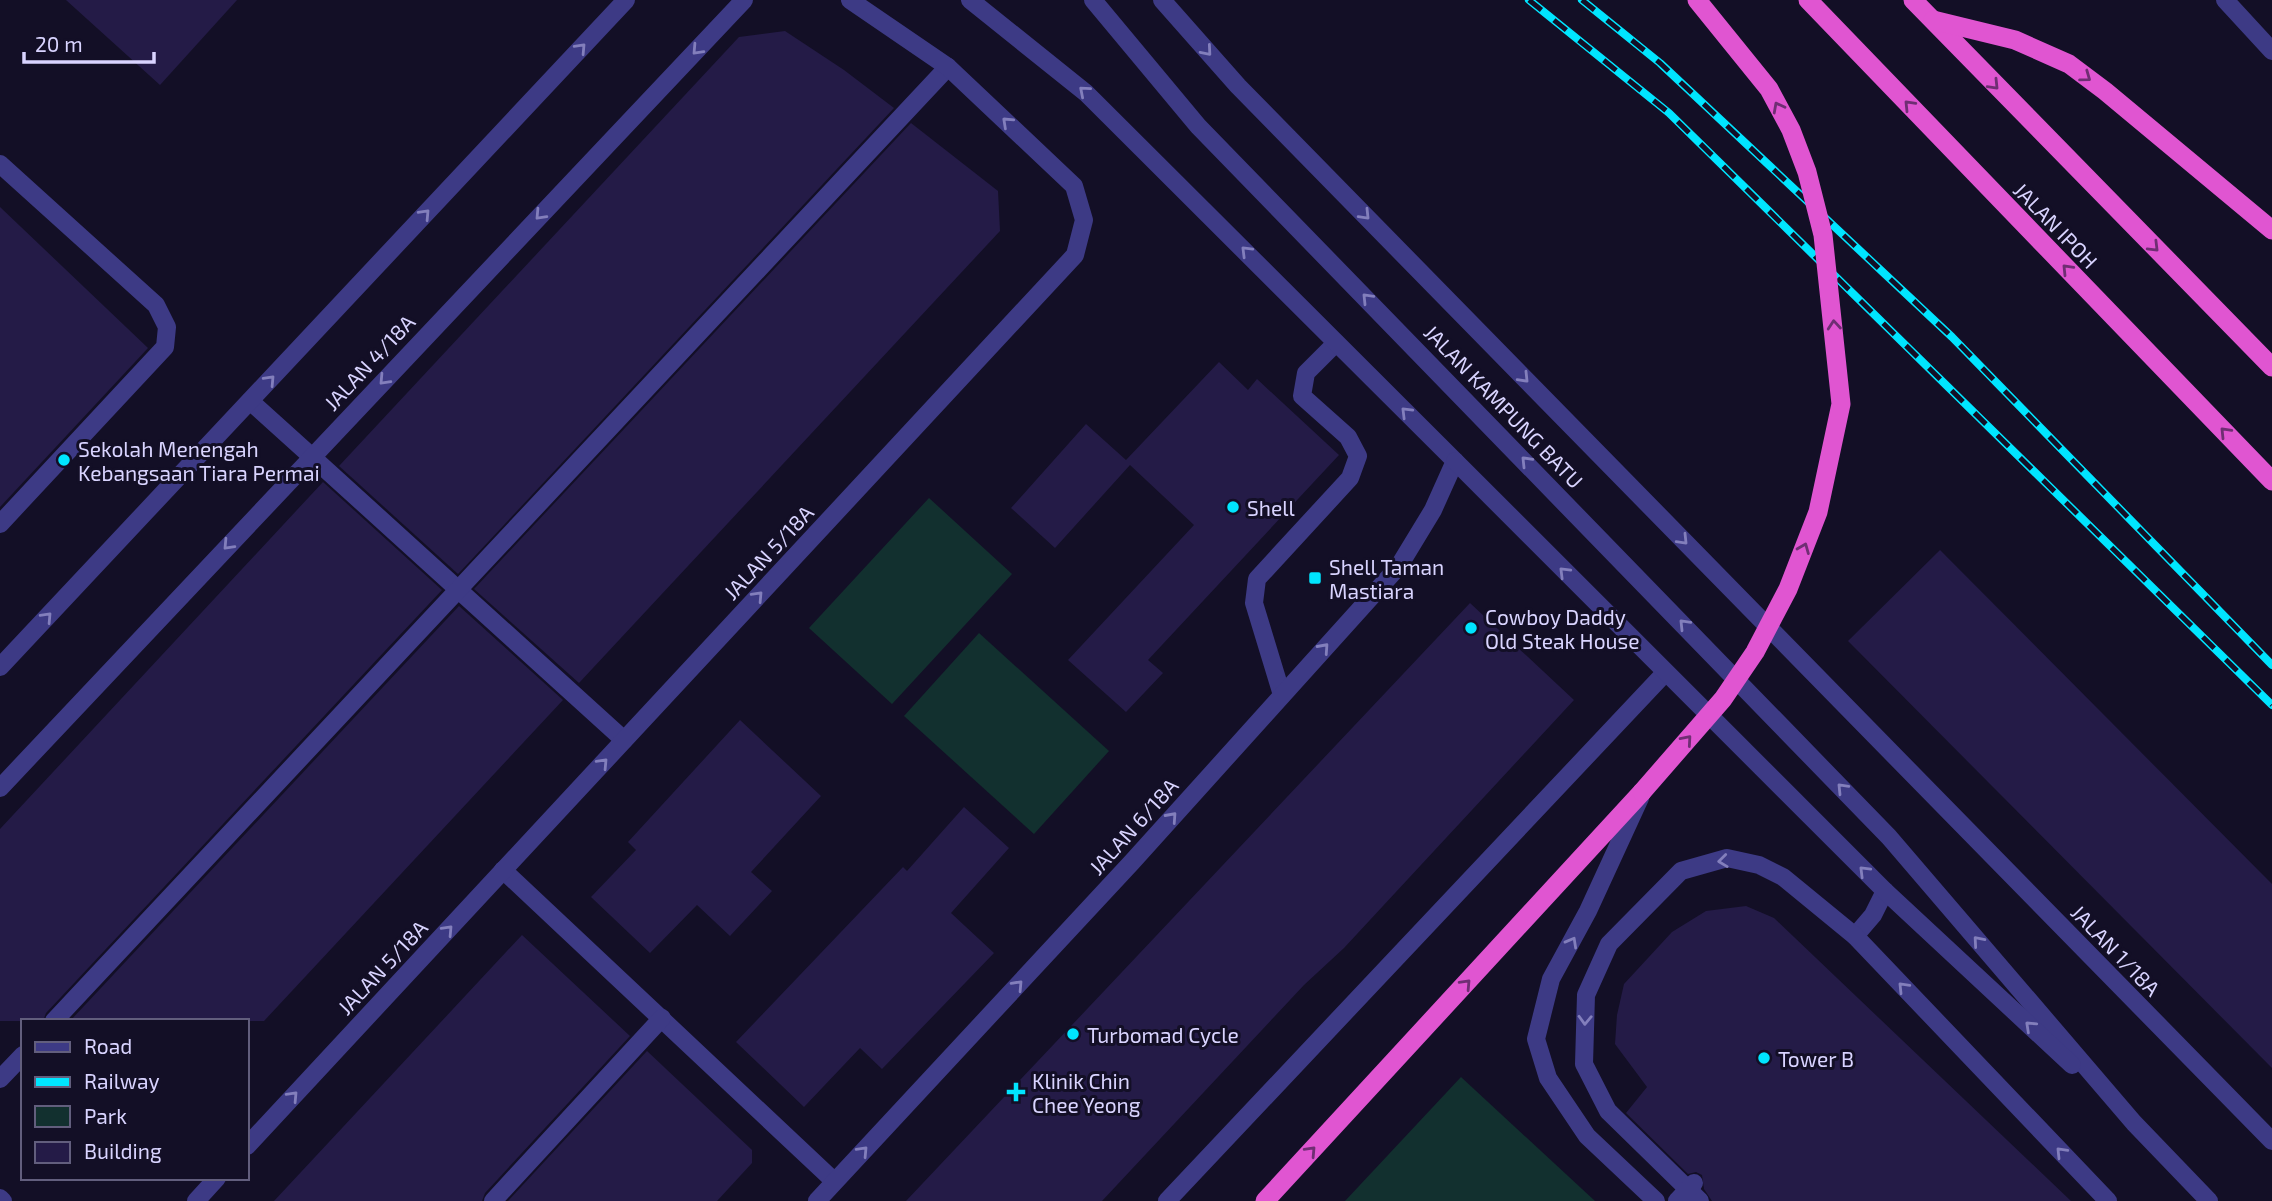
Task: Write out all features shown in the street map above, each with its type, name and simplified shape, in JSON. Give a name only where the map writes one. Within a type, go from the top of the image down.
[{"type":"highway","points":[[1265,1201],[1642,792],[1723,699],[1755,652],[1788,589],[1818,512],[1841,404],[1823,235],[1807,172],[1791,130],[1769,89],[1697,0]]},
{"type":"highway","name":"JALAN IPOH","points":[[1808,0],[2272,481]]},
{"type":"highway","points":[[1913,0],[2272,367]]},
{"type":"highway","points":[[1932,19],[2015,40],[2068,64],[2105,90],[2272,230]]},
{"type":"street","points":[[0,667],[626,0]]},
{"type":"street","name":"JALAN 4/18A","points":[[0,788],[744,0]]},
{"type":"street","name":"JALAN 5/18A","points":[[248,1145],[1075,255],[1084,220],[1074,186],[948,67],[850,0]]},
{"type":"street","points":[[970,0],[1086,93],[1664,674],[1885,891],[2134,1122],[2209,1201]]},
{"type":"street","name":"JALAN KAMPUNG BATU","points":[[1093,0],[1198,126],[1889,837],[2134,1122]]},
{"type":"street","name":"JALAN KAMPUNG BATU","points":[[1162,0],[1238,86],[1928,790]]},
{"type":"street","points":[[2225,0],[2272,51]]},
{"type":"street","points":[[56,1019],[948,67]]},
{"type":"street","points":[[0,164],[156,306],[167,327],[166,347],[0,524]]},
{"type":"street","points":[[1282,695],[1254,603],[1257,579],[1350,478],[1358,456],[1348,437],[1302,396],[1306,373],[1336,343]]},
{"type":"street","points":[[250,401],[624,740]]},
{"type":"street","name":"JALAN 6/18A","points":[[817,1201],[1132,862],[1399,566],[1433,510],[1455,461]]},
{"type":"street","points":[[1167,1201],[1664,674]]},
{"type":"street","name":"JALAN 1/18A","points":[[1928,790],[2272,1141]]},
{"type":"street","points":[[1642,792],[1588,911],[1551,979],[1536,1039],[1548,1078],[1587,1136],[1656,1201]]},
{"type":"street","points":[[1700,1201],[1608,1111],[1584,1064],[1586,995],[1609,944],[1681,871],[1727,858],[1759,865],[1783,877],[1855,936],[2108,1201]]},
{"type":"street","points":[[503,870],[834,1181]]},
{"type":"street","points":[[1855,936],[1873,915],[1885,891]]},
{"type":"street","points":[[493,1201],[662,1018]]},
{"type":"street","points":[[0,1079],[21,1057]]},
{"type":"street","points":[[196,1201],[215,1180]]},
{"type":"street","points":[[1677,1201],[1693,1183]]},
{"type":"green space","points":[[929,498],[1012,574],[892,704],[809,628]]},
{"type":"green space","points":[[979,633],[1109,751],[1034,834],[904,716]]},
{"type":"green space","points":[[1461,1077],[1595,1201],[1345,1201]]},
{"type":"building","points":[[66,0],[237,0],[160,85]]},
{"type":"building","points":[[785,31],[844,70],[894,108],[458,574],[339,466],[739,37]]},
{"type":"building","points":[[911,123],[998,191],[1000,231],[579,683],[474,589]]},
{"type":"building","points":[[0,207],[148,348],[0,507]]},
{"type":"building","points":[[1219,362],[1248,390],[1257,379],[1339,455],[1148,660],[1163,673],[1126,712],[1068,660],[1194,525],[1130,465],[1055,548],[1011,508],[1086,424],[1126,460]]},
{"type":"building","points":[[323,482],[442,590],[46,1013],[44,1019],[0,1021],[0,829]]},
{"type":"building","points":[[1940,550],[2272,884],[2272,1068],[1848,641]]},
{"type":"building","points":[[1470,603],[1574,700],[1344,948],[1304,985],[1102,1201],[906,1201]]},
{"type":"building","points":[[459,606],[563,700],[264,1021],[72,1019]]},
{"type":"building","points":[[740,720],[821,796],[751,872],[772,891],[730,936],[697,905],[650,953],[591,897],[636,850],[628,842]]},
{"type":"building","points":[[964,807],[1009,848],[951,913],[994,953],[882,1069],[860,1048],[804,1107],[736,1042],[903,867],[907,871]]},
{"type":"building","points":[[1746,906],[1774,918],[2071,1201],[1712,1201],[1704,1189],[1702,1175],[1696,1172],[1688,1174],[1626,1113],[1647,1087],[1615,1044],[1617,1015],[1624,984],[1672,932],[1706,911]]},
{"type":"building","points":[[522,935],[630,1036],[485,1193],[482,1201],[274,1201]]},
{"type":"building","points":[[647,1051],[752,1150],[752,1163],[717,1201],[508,1201]]},
{"type":"railway","points":[[1529,0],[1669,113],[2272,705]]},
{"type":"railway","points":[[1582,0],[1660,63],[1952,337],[2272,665]]},
{"type":"place","name":"Sekolah Menengah Kebangsaan Tiara Permai","points":[[64,460]]},
{"type":"place","name":"Shell","points":[[1233,507]]},
{"type":"place","name":"Shell Taman Mastiara","points":[[1315,578]]},
{"type":"place","name":"Cowboy Daddy Old Steak House","points":[[1471,628]]},
{"type":"place","name":"Turbomad Cycle","points":[[1073,1034]]},
{"type":"place","name":"Tower B","points":[[1764,1058]]},
{"type":"place","name":"Klinik Chin Chee Yeong","points":[[1016,1092]]}]
